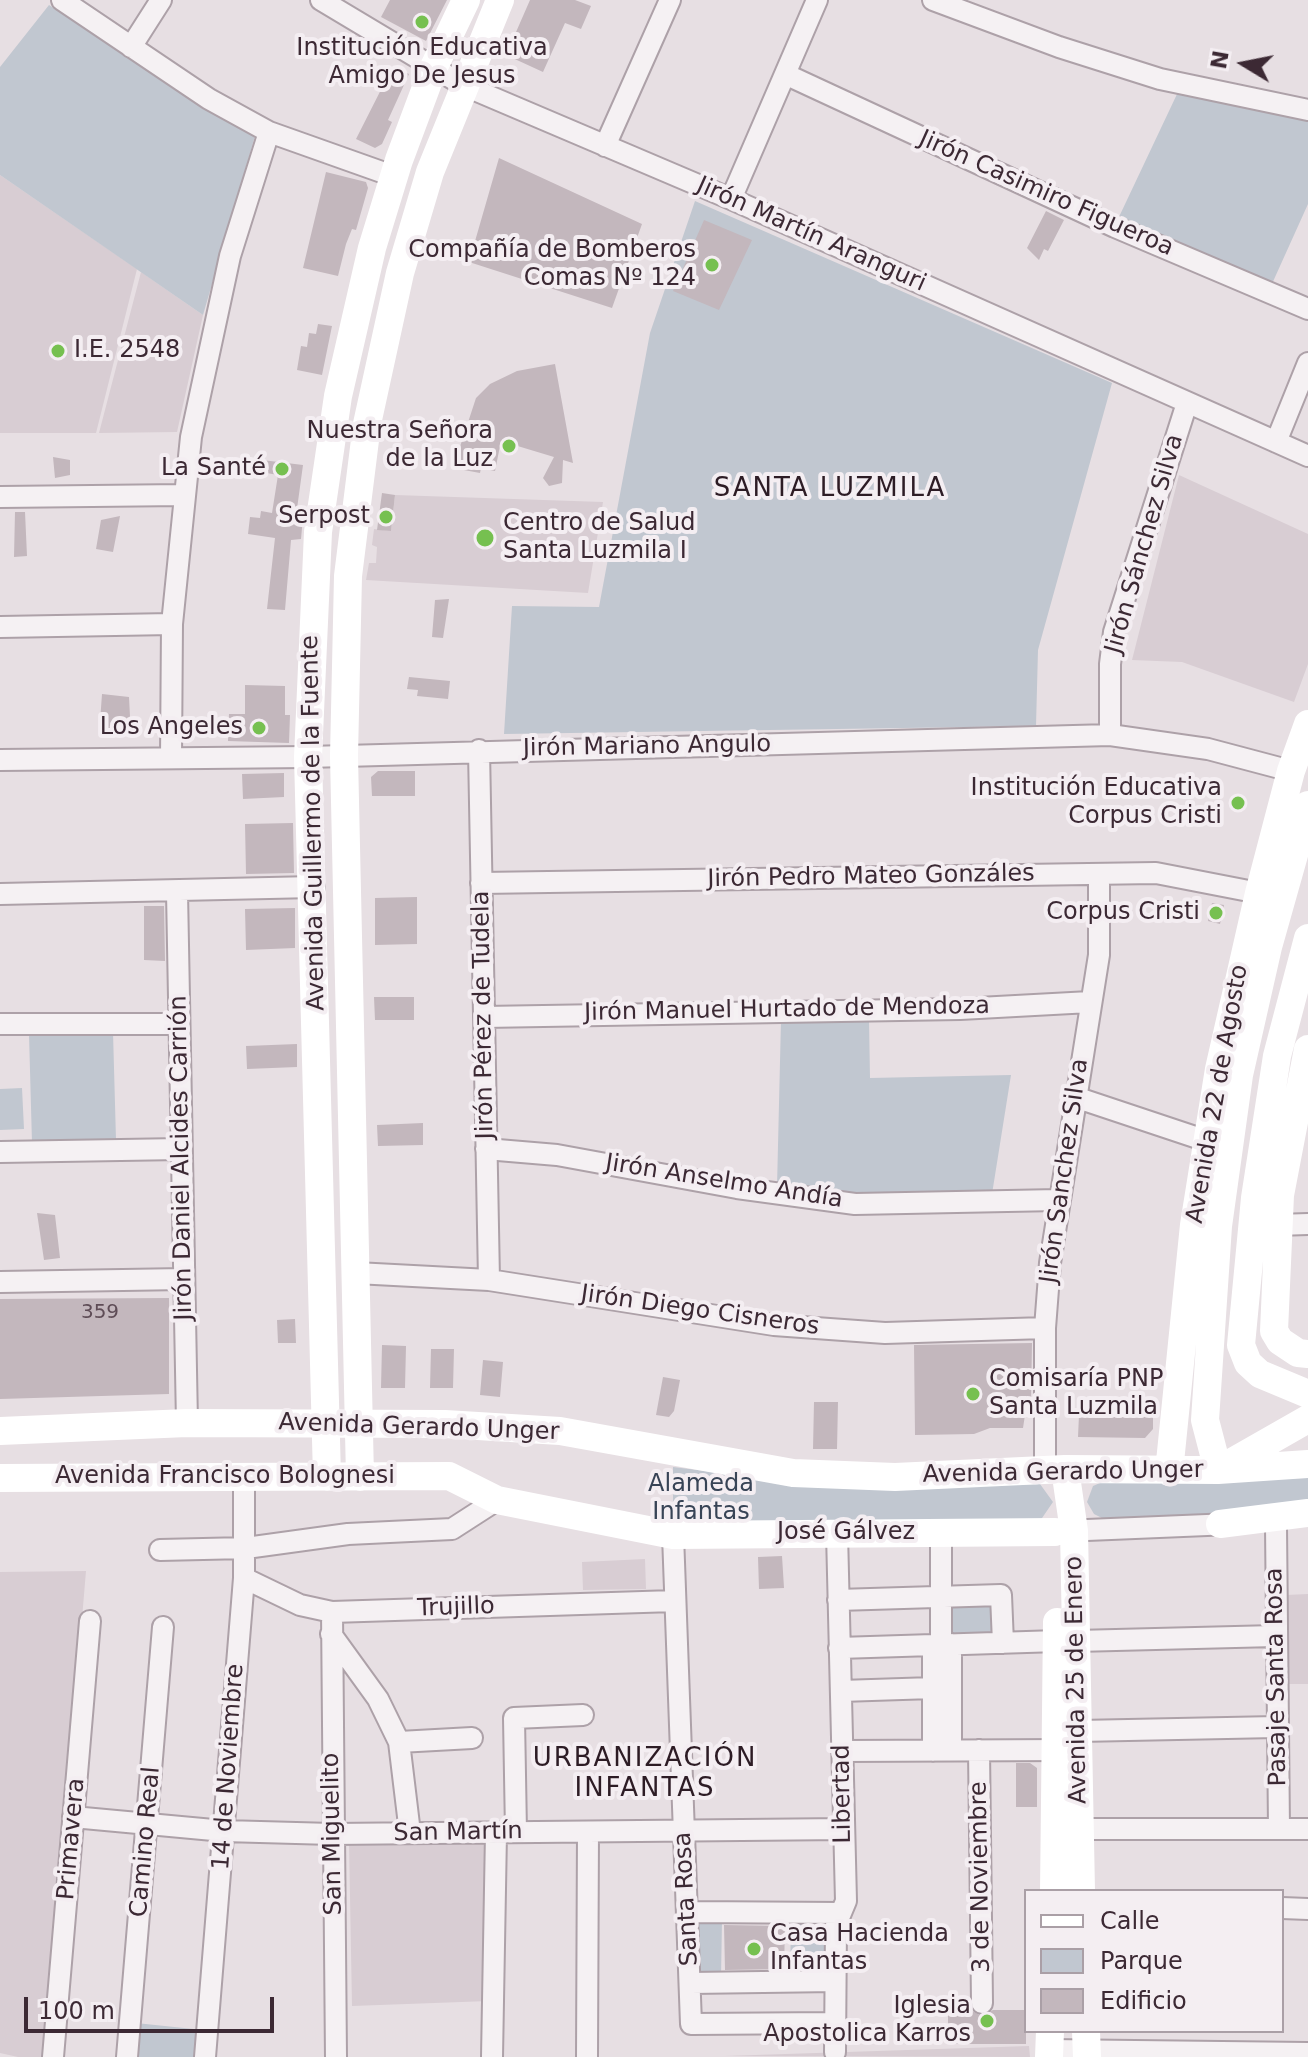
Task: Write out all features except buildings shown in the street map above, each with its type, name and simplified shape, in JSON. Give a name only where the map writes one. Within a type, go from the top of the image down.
[{"type":"main road","name":"Avenida Guillermo de la Fuente","points":[[327,1477],[314,887],[308,757],[311,620],[328,453],[355,317],[393,176],[433,69],[466,0]]},
{"type":"main road","name":"Avenida Guillermo de la Fuente","points":[[360,1477],[344,756],[348,576],[367,424],[407,249],[463,85],[500,0]]},
{"type":"main road","name":"Avenida 22 de Agosto","points":[[1169,1472],[1194,1225],[1221,1056],[1259,893],[1291,771],[1308,724]]},
{"type":"main road","name":"Avenida 22 de Agosto","points":[[1218,1470],[1205,1420],[1215,1269],[1239,1075],[1268,947],[1308,805]]},
{"type":"main road","points":[[1308,938],[1275,1072],[1255,1198],[1241,1345],[1248,1363],[1260,1374],[1308,1394]]},
{"type":"main road","points":[[1308,1049],[1277,1225],[1274,1331],[1280,1341],[1298,1353],[1308,1354]]},
{"type":"main road","points":[[1180,1367],[1215,1269]]},
{"type":"main road","name":"Avenida Gerardo Unger","points":[[1218,1470],[1308,1419]]},
{"type":"main road","name":"Avenida Gerardo Unger","points":[[0,1431],[187,1423],[326,1422],[560,1431],[793,1473],[895,1477],[1055,1470],[1169,1472],[1308,1464]]},
{"type":"main road","name":"Avenida 25 de Enero","points":[[1055,1470],[1064,1531],[1070,1744],[1079,1829],[1081,1889]]},
{"type":"main road","name":"Avenida Francisco Bolognesi","points":[[0,1478],[449,1476]]},
{"type":"main road","name":"José Gálvez","points":[[449,1476],[497,1500],[673,1535],[1064,1531]]},
{"type":"main road","points":[[1220,1524],[1308,1513]]},
{"type":"main road","name":"Avenida 25 de Enero","points":[[1054,1889],[1070,1744]]},
{"type":"street","points":[[62,0],[209,99],[269,132],[393,176]]},
{"type":"street","points":[[131,47],[161,0]]},
{"type":"street","name":"Jirón Martín Aranguri","points":[[321,0],[463,85],[731,199],[1308,456]]},
{"type":"street","points":[[605,146],[670,0]]},
{"type":"street","points":[[731,199],[817,0]]},
{"type":"street","points":[[933,0],[1059,47],[1160,79],[1308,110]]},
{"type":"street","name":"Jirón Casimiro Figueroa","points":[[785,74],[1115,227],[1308,309]]},
{"type":"street","points":[[171,758],[172,624],[183,495],[213,321],[269,132]]},
{"type":"street","points":[[1276,442],[1308,363]]},
{"type":"street","name":"Jirón Sánchez Silva","points":[[1110,735],[1110,664],[1114,632],[1187,403]]},
{"type":"street","points":[[0,497],[183,495]]},
{"type":"street","points":[[0,627],[172,624]]},
{"type":"street","name":"Jirón Mariano Angulo","points":[[0,760],[308,757],[1110,735],[1208,749],[1291,771]]},
{"type":"street","name":"Jirón Pérez de Tudela","points":[[479,750],[489,1280]]},
{"type":"street","name":"Jirón Pedro Mateo Gonzáles","points":[[481,883],[897,874],[1156,873],[1259,893]]},
{"type":"street","name":"Jirón Sanchez Silva","points":[[1055,1470],[1045,1328],[1058,1200],[1099,955],[1099,874]]},
{"type":"street","points":[[0,894],[314,887]]},
{"type":"street","name":"Jirón Daniel Alcides Carrión","points":[[177,892],[187,1423]]},
{"type":"street","name":"Jirón Manuel Hurtado de Mendoza","points":[[484,1017],[960,1009],[1090,1002]]},
{"type":"street","points":[[0,1024],[179,1024]]},
{"type":"street","points":[[1075,1097],[1207,1141]]},
{"type":"street","points":[[0,1152],[181,1149]]},
{"type":"street","name":"Jirón Anselmo Andía","points":[[486,1149],[557,1155],[737,1188],[855,1204],[1058,1200]]},
{"type":"street","points":[[1277,1225],[1308,1224]]},
{"type":"street","name":"Jirón Diego Cisneros","points":[[356,1273],[489,1280],[774,1325],[885,1333],[1045,1328]]},
{"type":"street","points":[[0,1282],[184,1279]]},
{"type":"street","name":"14 de Noviembre","points":[[205,2057],[244,1578],[244,1478]]},
{"type":"street","points":[[160,1550],[246,1548],[348,1534],[452,1529],[497,1500]]},
{"type":"street","points":[[1064,1531],[1220,1524],[1308,1526]]},
{"type":"street","name":"Pasaje Santa Rosa","points":[[1276,1526],[1279,1829]]},
{"type":"street","name":"Libertad","points":[[835,2052],[836,1925],[846,1901],[837,1533]]},
{"type":"street","points":[[941,1533],[942,1750]]},
{"type":"street","name":"Santa Rosa","points":[[673,1535],[690,1912],[691,2024],[834,2023]]},
{"type":"street","name":"Trujillo","points":[[244,1578],[300,1605],[332,1612],[674,1601]]},
{"type":"street","points":[[838,1600],[1001,1595],[1003,1643]]},
{"type":"street","name":"San Miguelito","points":[[332,1612],[336,2057]]},
{"type":"street","name":"Primavera","points":[[53,2057],[90,1621]]},
{"type":"street","name":"Camino Real","points":[[127,2057],[163,1627]]},
{"type":"street","points":[[331,1634],[378,1699],[399,1742],[410,1833]]},
{"type":"street","points":[[839,1648],[1275,1636]]},
{"type":"street","points":[[942,1645],[933,1688],[942,1750]]},
{"type":"street","points":[[841,1691],[933,1688]]},
{"type":"street","points":[[492,2057],[514,1718],[583,1715]]},
{"type":"street","points":[[842,1751],[979,1750],[1276,1727]]},
{"type":"street","points":[[399,1742],[472,1738]]},
{"type":"street","name":"3 de Noviembre","points":[[979,1750],[982,2003]]},
{"type":"street","name":"San Martín","points":[[73,1817],[224,1831],[332,1834],[844,1829]]},
{"type":"street","points":[[1079,1829],[1308,1829]]},
{"type":"street","points":[[587,2057],[588,1832]]},
{"type":"street","points":[[1284,1908],[1308,1909]]},
{"type":"street","points":[[690,1912],[841,1913]]},
{"type":"street","points":[[691,1983],[835,1981]]},
{"type":"street","points":[[1049,2046],[1230,2055],[1308,2053]]},
{"type":"shaded area","name":"I.E. 2548","points":[[0,175],[137,269],[96,433],[0,433]]},
{"type":"shaded area","points":[[141,272],[203,315],[177,432],[99,433]]},
{"type":"shaded area","points":[[1179,475],[1308,534],[1308,664],[1294,702],[1182,662],[1132,660]]},
{"type":"shaded area","name":"Centro de Salud Santa Luzmila I","points":[[395,495],[603,502],[588,593],[366,580],[369,563],[376,563],[377,547],[372,545],[374,529],[391,531]]},
{"type":"shaded area","points":[[645,1559],[646,1589],[583,1590],[582,1562]]},
{"type":"shaded area","points":[[86,1571],[45,2057],[18,2057],[0,2053],[0,1572]]},
{"type":"shaded area","points":[[1308,1594],[1308,1684],[1288,1684],[1286,1595]]},
{"type":"shaded area","points":[[349,1841],[491,1841],[489,2001],[352,2006]]},
{"type":"shaded area","points":[[1029,2046],[1030,2057],[725,2056]]},
{"type":"green space","points":[[49,5],[255,136],[203,315],[0,175],[0,67]]},
{"type":"green space","points":[[1178,92],[1308,119],[1308,204],[1271,286],[1118,219]]},
{"type":"green space","points":[[695,201],[1112,383],[1038,650],[1036,726],[504,734],[512,606],[599,607],[650,333]]},
{"type":"green space","points":[[869,1019],[870,1078],[1011,1075],[992,1194],[855,1198],[777,1187],[781,1020]]},
{"type":"green space","points":[[113,1032],[116,1140],[32,1143],[29,1034]]},
{"type":"green space","points":[[22,1088],[24,1129],[0,1130],[0,1089]]},
{"type":"green space","name":"Alameda Infantas","points":[[673,1467],[852,1489],[1040,1484],[1053,1502],[1040,1521],[673,1526]]},
{"type":"green space","points":[[1308,1478],[1308,1517],[1106,1520],[1094,1514],[1087,1502],[1093,1486],[1107,1480]]},
{"type":"green space","points":[[1001,1595],[1003,1639],[947,1641],[946,1598]]},
{"type":"green space","points":[[722,1920],[721,1978],[698,1978],[697,1922]]},
{"type":"green space","points":[[832,1920],[830,1976],[790,1976],[791,1921]]},
{"type":"green space","points":[[136,2023],[203,2030],[201,2057],[132,2057]]},
{"type":"place","name":"Institución Educativa Amigo De Jesus","points":[[422,22]]},
{"type":"place","name":"Compañía de Bomberos Comas Nº 124","points":[[712,265]]},
{"type":"place","name":"I.E. 2548","points":[[58,351]]},
{"type":"place","name":"Nuestra Señora de la Luz","points":[[509,446]]},
{"type":"place","name":"La Santé","points":[[282,469]]},
{"type":"place","name":"Serpost","points":[[386,517]]},
{"type":"place","name":"Centro de Salud Santa Luzmila I","points":[[485,538]]},
{"type":"place","name":"Los Angeles","points":[[259,728]]},
{"type":"place","name":"Institución Educativa Corpus Cristi","points":[[1238,803]]},
{"type":"place","name":"Corpus Cristi","points":[[1216,913]]},
{"type":"place","name":"Comisaría PNP Santa Luzmila","points":[[973,1394]]},
{"type":"place","name":"Casa Hacienda Infantas","points":[[754,1949]]},
{"type":"place","name":"Iglesia Apostolica Karros","points":[[987,2021]]},
{"type":"district","name":"SANTA LUZMILA","points":[[830,489]]},
{"type":"district","name":"URBANIZACIÓN INFANTAS","points":[[645,1774]]}]
